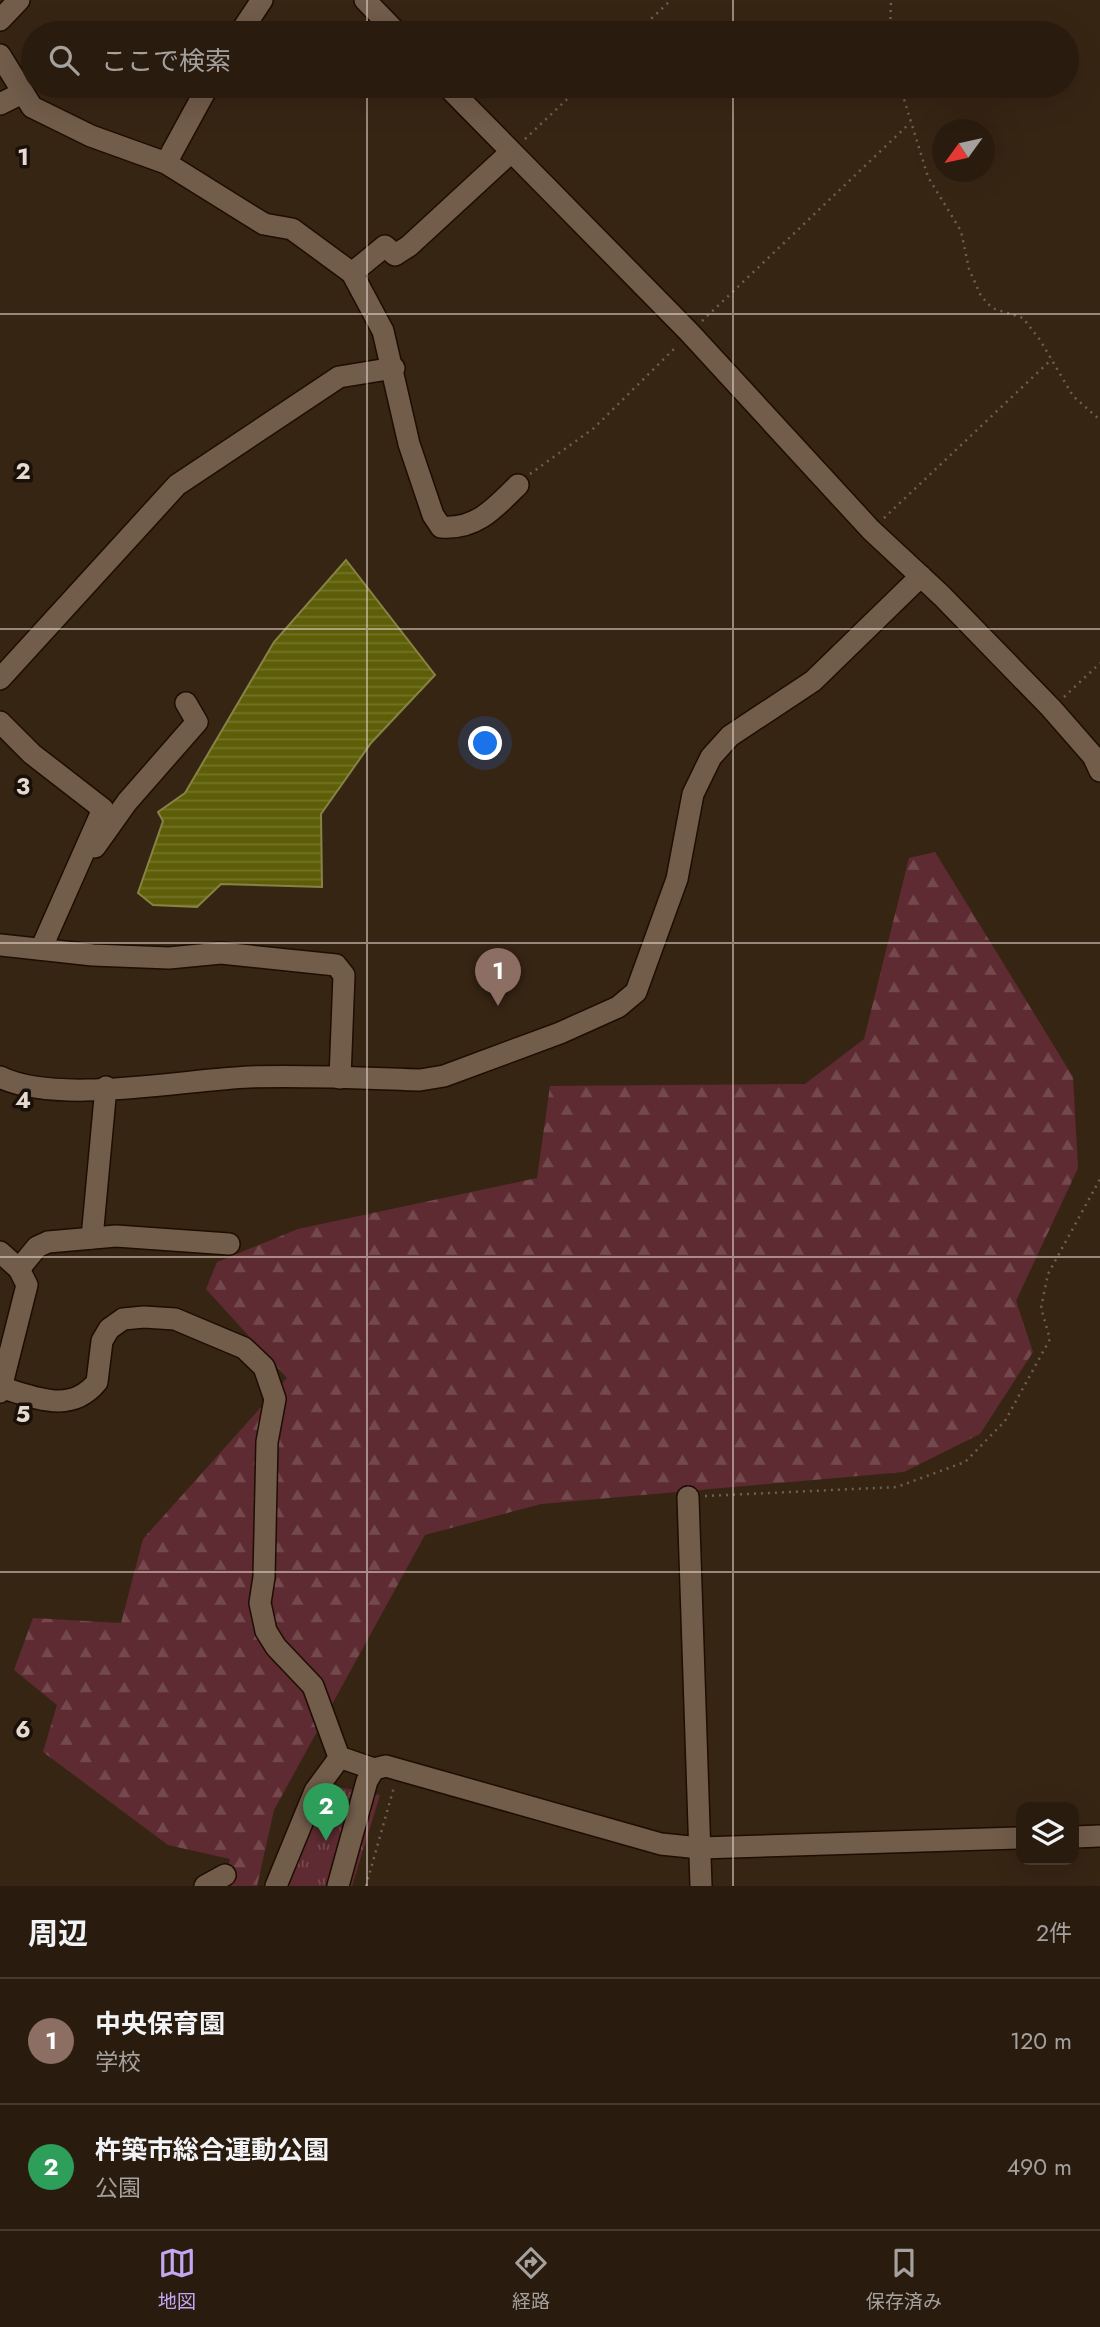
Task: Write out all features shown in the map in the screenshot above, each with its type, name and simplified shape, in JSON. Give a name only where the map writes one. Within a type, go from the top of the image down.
[{"type":"street","points":[[0,20],[19,0]]},
{"type":"street","points":[[248,21],[262,0]]},
{"type":"street","points":[[365,0],[385,21]]},
{"type":"street","points":[[0,55],[21,91]]},
{"type":"street","points":[[0,104],[21,94]]},
{"type":"street","points":[[26,98],[32,107],[91,136],[166,163],[264,224],[292,229],[352,273],[383,331],[394,369],[409,444],[433,515],[441,527],[468,526],[490,514],[518,485]]},
{"type":"street","points":[[166,163],[201,98]]},
{"type":"street","points":[[459,98],[689,332],[872,530],[1051,708],[1093,756],[1100,771]]},
{"type":"street","points":[[352,273],[386,246],[395,255],[410,246],[511,152]]},
{"type":"street","points":[[0,679],[177,485],[340,377],[394,369]]},
{"type":"street","points":[[0,1077],[18,1086],[60,1091],[252,1077],[420,1080],[444,1076],[606,1012],[636,992],[677,878],[693,794],[711,757],[730,736],[813,681],[921,576]]},
{"type":"street","points":[[75,870],[127,802],[197,722],[186,703]]},
{"type":"street","points":[[0,722],[32,754],[103,808],[41,949]]},
{"type":"street","points":[[0,945],[93,955],[169,958],[221,953],[336,965],[344,975],[340,1078]]},
{"type":"street","points":[[92,1238],[106,1087]]},
{"type":"street","points":[[19,1269],[37,1247],[48,1242],[92,1238],[188,1239],[229,1244]]},
{"type":"street","points":[[0,1252],[19,1269],[27,1285],[2,1390],[65,1403],[79,1398],[97,1382],[102,1341],[109,1329],[123,1320],[144,1317],[175,1319],[244,1348],[264,1367],[275,1398],[267,1442],[264,1577],[260,1603],[266,1631],[276,1647],[313,1686],[330,1740],[340,1757],[373,1769],[386,1766],[661,1844],[700,1848],[1016,1838]]},
{"type":"street","points":[[688,1497],[701,1886]]},
{"type":"street","points":[[276,1886],[315,1791],[340,1757]]},
{"type":"street","points":[[338,1886],[367,1781],[373,1769]]},
{"type":"street","points":[[1079,1837],[1100,1836]]},
{"type":"street","points":[[205,1886],[225,1875]]},
{"type":"path","points":[[649,21],[671,0]]},
{"type":"path","points":[[890,21],[891,0]]},
{"type":"path","points":[[511,152],[568,98]]},
{"type":"path","points":[[903,98],[928,177],[961,232],[969,269],[981,296],[992,308],[1023,318],[1052,359],[1073,396],[1100,420]]},
{"type":"path","points":[[518,485],[594,428],[689,332],[910,123]]},
{"type":"path","points":[[872,530],[1052,359]]},
{"type":"path","points":[[1051,708],[1100,663]]},
{"type":"path","points":[[688,1497],[897,1486],[965,1462],[1005,1422],[1050,1339],[1041,1308],[1048,1274],[1100,1179]]},
{"type":"path","points":[[366,1886],[398,1770]]},
{"type":"green space","points":[[935,852],[1073,1077],[1078,1168],[1016,1301],[1033,1352],[980,1434],[904,1472],[541,1504],[425,1535],[274,1810],[257,1886],[224,1886],[230,1859],[168,1845],[43,1752],[57,1705],[14,1670],[33,1618],[121,1623],[143,1539],[287,1378],[206,1289],[217,1262],[298,1229],[537,1178],[550,1086],[805,1084],[864,1039],[909,858]]},
{"type":"green space","points":[[311,1778],[328,1785],[380,1795],[352,1886],[268,1886]]},
{"type":"shaded area","points":[[346,560],[435,675],[371,743],[321,814],[322,887],[221,884],[197,907],[153,905],[138,893],[163,821],[158,812],[185,793],[274,642]]},
{"type":"place","name":"中央保育園","points":[[498,1006]]},
{"type":"place","name":"杵築市総合運動公園","points":[[326,1841]]}]
